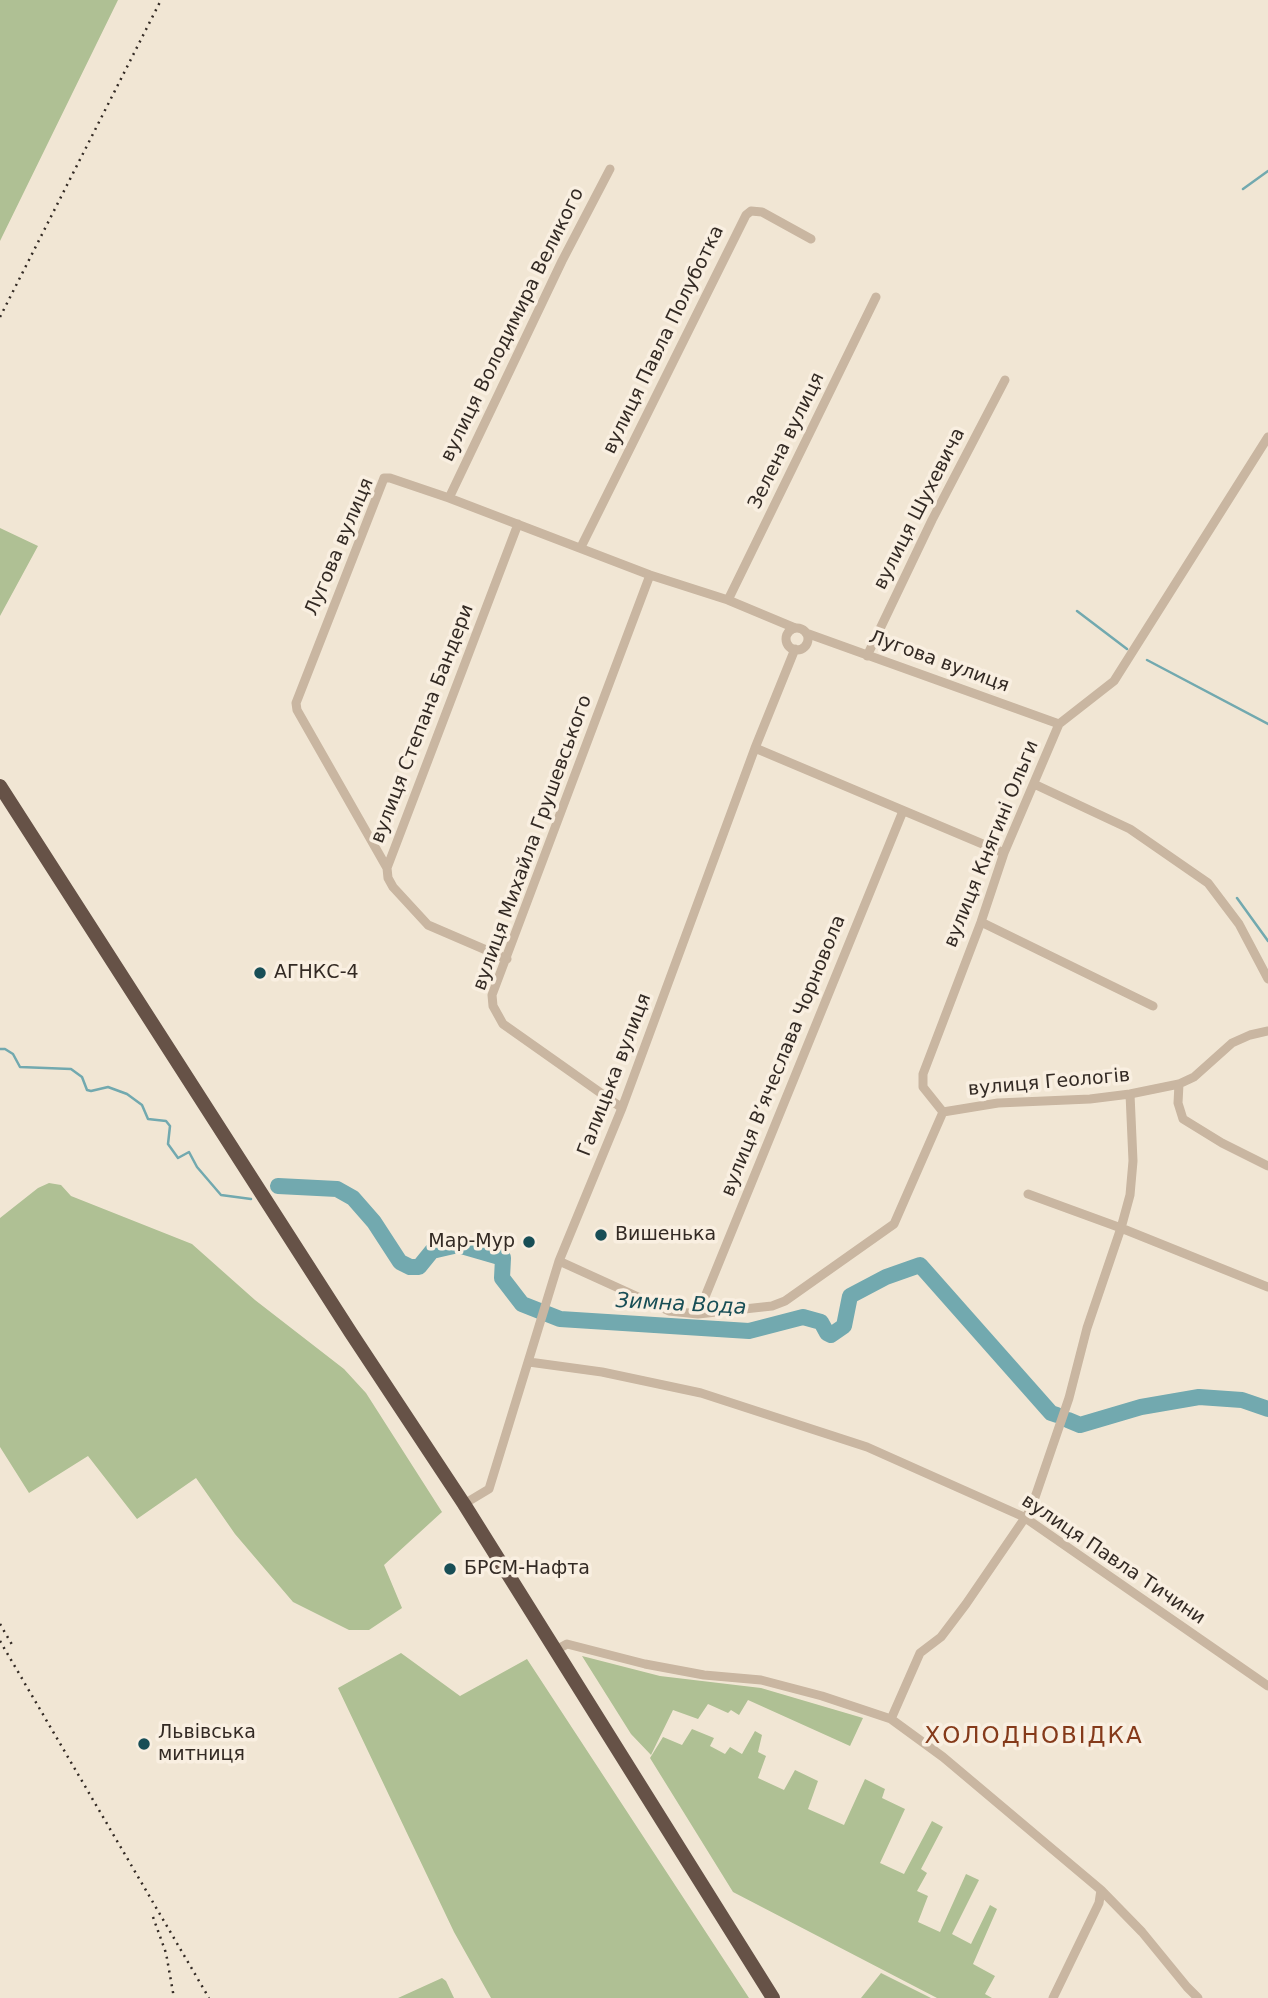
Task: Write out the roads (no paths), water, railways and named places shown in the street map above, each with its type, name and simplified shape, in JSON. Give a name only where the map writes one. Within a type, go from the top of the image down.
[{"type":"highway","points":[[0,786],[464,1504],[773,1998]]},
{"type":"street","name":"вулиця Володимира Великого","points":[[449,498],[562,261],[610,169]]},
{"type":"street","name":"вулиця Павла Полуботка","points":[[581,547],[746,215],[751,211],[762,212],[811,240]]},
{"type":"street","name":"Зелена вулиця","points":[[728,600],[877,297]]},
{"type":"street","name":"вулиця Шухевича","points":[[867,656],[932,520],[1005,380]]},
{"type":"street","name":"вулиця Княгині Ольги","points":[[943,1112],[923,1087],[923,1074],[981,922],[1004,853],[1059,724],[1114,681],[1268,437]]},
{"type":"street","name":"Лугова вулиця","points":[[387,868],[297,710],[296,703],[384,478],[449,498],[650,575],[728,600],[795,628]]},
{"type":"street","name":"вулиця Степана Бандери","points":[[507,959],[428,925],[393,887],[387,868],[517,524]]},
{"type":"street","name":"вулиця Михайла Грушевського","points":[[622,1108],[503,1024],[493,1006],[492,995],[650,575]]},
{"type":"street","points":[[795,628],[806,633],[806,645],[795,649],[788,645],[787,637],[795,628]]},
{"type":"street","name":"Лугова вулиця","points":[[806,633],[1059,724]]},
{"type":"street","name":"Галицька вулиця","points":[[464,1504],[489,1489],[559,1261],[622,1108],[755,748],[795,649]]},
{"type":"street","points":[[755,748],[1004,853]]},
{"type":"street","points":[[1034,784],[1130,829],[1208,883],[1240,924],[1268,979]]},
{"type":"street","name":"вулиця Вʼячеслава Чорновола","points":[[698,1314],[903,811]]},
{"type":"street","points":[[981,922],[1153,1006]]},
{"type":"street","name":"вулиця Геологів","points":[[943,1112],[998,1103],[1048,1102],[1130,1094],[1180,1084],[1194,1077],[1232,1043],[1268,1031]]},
{"type":"street","points":[[1180,1084],[1178,1103],[1183,1119],[1222,1143],[1268,1166]]},
{"type":"street","points":[[891,1719],[920,1653],[941,1637],[1031,1509],[1121,1228],[1132,1184],[1130,1094]]},
{"type":"street","points":[[559,1261],[669,1311],[698,1314],[772,1306],[785,1301],[894,1224],[943,1112]]},
{"type":"street","points":[[1028,1194],[1268,1287]]},
{"type":"street","name":"вулиця Павла Тичини","points":[[529,1362],[615,1375],[702,1393],[867,1447],[1024,1517],[1268,1686]]},
{"type":"street","points":[[554,1651],[567,1644],[645,1664],[704,1675],[761,1680],[822,1696],[891,1719],[943,1757],[1101,1889],[1198,1998]]},
{"type":"street","points":[[1053,1998],[1099,1903],[1101,1889]]},
{"type":"waterway","points":[[1243,189],[1268,171]]},
{"type":"waterway","points":[[1077,611],[1127,649]]},
{"type":"waterway","points":[[1147,660],[1268,724]]},
{"type":"waterway","points":[[1237,898],[1268,941]]},
{"type":"waterway","points":[[0,1049],[13,1054],[20,1067],[71,1069],[82,1077],[87,1090],[108,1087],[127,1094],[142,1105],[148,1119],[166,1121],[170,1126],[168,1144],[178,1158],[189,1152],[197,1167],[221,1195],[251,1199]]},
{"type":"waterway","name":"Зимна Вода","points":[[278,1186],[337,1189],[353,1198],[374,1222],[400,1262],[410,1267],[419,1267],[432,1251],[458,1245],[503,1258],[502,1278],[522,1304],[560,1319],[749,1331],[803,1317],[821,1322],[831,1335],[844,1326],[850,1296],[886,1277],[920,1265],[1051,1413],[1057,1415]]},
{"type":"waterway","name":"Зимна Вода","points":[[1068,1420],[1080,1425],[1141,1407],[1199,1397],[1242,1400],[1268,1409]]},
{"type":"railway","points":[[0,317],[161,0]]},
{"type":"railway","points":[[0,1624],[14,1648]]},
{"type":"railway","points":[[0,1641],[209,1998]]},
{"type":"railway","points":[[153,1917],[166,1953],[174,1998]]},
{"type":"place","name":"АГНКС-4","points":[[260,973]]},
{"type":"place","name":"Вишенька","points":[[601,1235]]},
{"type":"place","name":"Мар-Мур","points":[[529,1242]]},
{"type":"place","name":"БРСМ-Нафта","points":[[450,1569]]},
{"type":"place","name":"Львівська митниця","points":[[144,1744]]},
{"type":"district","name":"ХОЛОДНОВІДКА","points":[[1034,1737]]}]
